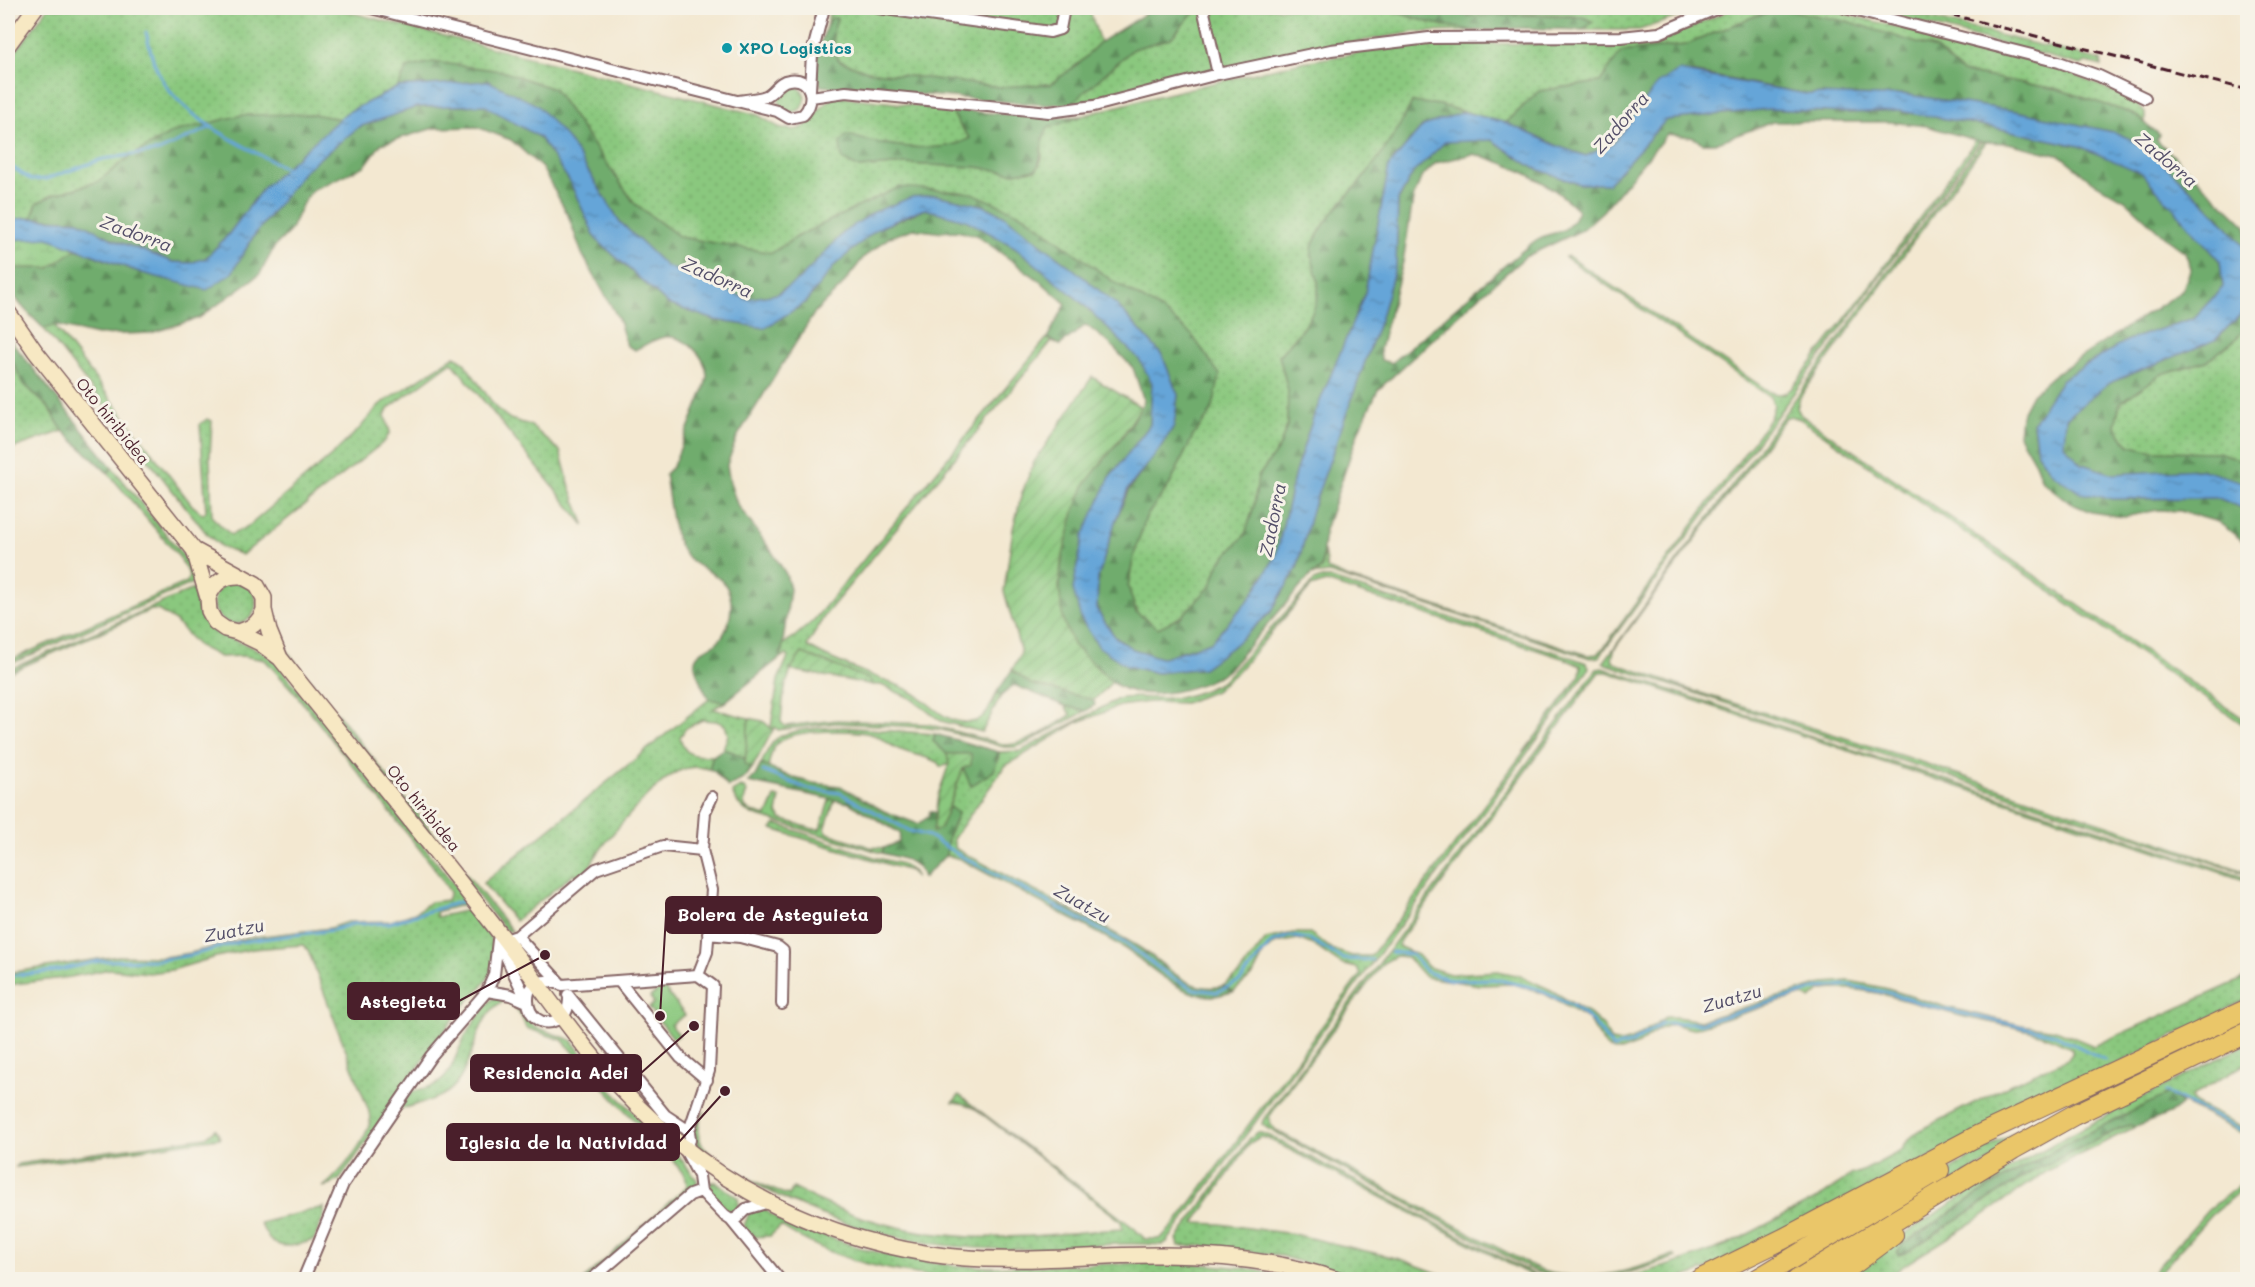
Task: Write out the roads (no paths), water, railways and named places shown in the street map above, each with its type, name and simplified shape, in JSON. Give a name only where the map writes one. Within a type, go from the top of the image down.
[{"type":"highway","points":[[1699,1280],[1783,1239],[1979,1135],[2247,1009]]},
{"type":"highway","points":[[1797,1280],[2013,1149],[2074,1115],[2247,1032]]},
{"type":"highway","points":[[1756,1280],[2066,1096]]},
{"type":"highway","points":[[1832,1280],[2013,1149]]},
{"type":"street","points":[[8,45],[35,8]]},
{"type":"street","points":[[371,8],[777,111],[789,118],[803,115],[811,104],[812,54],[824,8]]},
{"type":"street","points":[[878,8],[1050,32],[1060,29],[1064,8]]},
{"type":"street","points":[[1203,8],[1218,74]]},
{"type":"street","points":[[810,93],[846,92],[1049,112],[1094,106],[1218,74],[1331,50],[1429,38],[1621,37],[1659,33],[1718,8]]},
{"type":"street","points":[[1845,8],[2059,62],[2099,76],[2145,98]]},
{"type":"street","points":[[737,101],[767,96],[784,81],[798,73],[812,54]]},
{"type":"street","points":[[790,79],[802,82],[810,93]]},
{"type":"street","points":[[775,89],[772,100],[777,111]]},
{"type":"street","name":"Oto hiribidea","points":[[8,312],[34,351],[194,550],[208,598],[208,611],[214,622],[225,630],[237,632],[260,644],[280,658],[492,923],[562,985],[569,997],[665,1115],[689,1131]]},
{"type":"street","name":"Oto hiribidea","points":[[194,550],[256,584],[261,590],[269,631],[280,658]]},
{"type":"street","points":[[208,598],[211,590],[224,578],[242,576]]},
{"type":"street","points":[[237,632],[251,627],[261,617],[264,610]]},
{"type":"street","points":[[698,975],[707,952],[712,890],[702,850],[705,812],[712,797]]},
{"type":"street","points":[[303,1280],[343,1184],[431,1056],[487,991],[507,938],[562,898],[596,869],[663,846],[702,850]]},
{"type":"street","points":[[708,934],[740,937],[778,947],[783,951],[782,1004]]},
{"type":"street","points":[[507,938],[529,1011],[536,1018],[544,1022],[554,1022],[563,1017],[568,1008],[569,997]]},
{"type":"street","name":"Oto hiribidea","points":[[507,938],[563,1017],[612,1079],[653,1122],[714,1170],[769,1202],[835,1231],[871,1242],[939,1255],[1015,1259],[1161,1255],[1230,1258]]},
{"type":"street","points":[[527,1002],[532,987],[538,982],[550,980],[562,985],[698,975],[713,986],[709,1071],[689,1131],[690,1140],[686,1150],[701,1188],[731,1220],[780,1280]]},
{"type":"street","points":[[619,981],[681,1058],[707,1080]]},
{"type":"street","points":[[487,991],[511,995],[527,1002]]},
{"type":"street","points":[[591,1280],[701,1188],[714,1170]]},
{"type":"street","points":[[742,1187],[746,1209]]},
{"type":"street","points":[[731,1220],[746,1209],[769,1202]]},
{"type":"street","points":[[1230,1258],[1313,1280]]},
{"type":"street","points":[[1230,1258],[1272,1262],[1312,1271],[1338,1280]]},
{"type":"water","points":[[1679,71],[1807,94],[1881,96],[1902,94],[2016,111],[2117,133],[2145,146],[2218,216],[2245,248],[2247,308],[2215,340],[2109,383],[2066,418],[2064,445],[2082,464],[2113,474],[2199,469],[2247,483],[2247,510],[2218,498],[2112,499],[2080,493],[2053,474],[2037,453],[2033,423],[2062,379],[2128,340],[2194,318],[2223,287],[2220,261],[2142,173],[2079,146],[1992,127],[1899,111],[1846,113],[1769,109],[1666,120],[1608,184],[1579,184],[1534,168],[1492,140],[1445,142],[1413,173],[1398,200],[1396,264],[1381,317],[1312,510],[1297,568],[1271,612],[1232,647],[1203,668],[1157,673],[1127,666],[1099,647],[1081,619],[1073,589],[1083,536],[1110,477],[1150,425],[1152,383],[1139,359],[1081,302],[1015,247],[966,220],[925,209],[915,212],[877,229],[835,265],[805,303],[765,328],[715,320],[668,304],[596,239],[569,180],[539,137],[484,105],[417,107],[359,127],[305,170],[253,237],[232,273],[207,290],[142,273],[48,238],[8,240],[8,220],[25,218],[79,221],[114,240],[173,262],[190,263],[206,258],[228,235],[263,188],[346,113],[398,87],[488,81],[537,105],[570,142],[620,222],[666,266],[747,299],[777,294],[801,278],[845,231],[874,212],[912,197],[935,195],[985,206],[1003,215],[1118,306],[1162,355],[1178,395],[1174,426],[1158,451],[1128,489],[1098,578],[1097,610],[1115,637],[1133,649],[1161,658],[1211,642],[1251,597],[1276,556],[1295,473],[1313,418],[1365,293],[1389,166],[1423,126],[1464,112],[1506,123],[1586,156],[1614,143],[1658,83]]},
{"type":"waterway","points":[[146,32],[156,67],[165,85],[178,100],[213,128],[288,170]]},
{"type":"waterway","points":[[8,164],[31,180],[46,179],[103,159],[159,151],[211,127]]},
{"type":"waterway","name":"Zuatzu","points":[[763,771],[808,789],[840,793],[910,831],[929,836],[959,855],[1125,943],[1171,977],[1194,989],[1217,992],[1240,981],[1271,943],[1289,936],[1309,939],[1343,959],[1372,960]]},
{"type":"waterway","name":"Zuatzu","points":[[8,976],[55,971],[99,961],[159,960],[192,955],[239,942],[333,930],[352,924],[389,923],[463,901]]},
{"type":"waterway","name":"Zuatzu","points":[[1391,952],[1411,954],[1427,972],[1451,980],[1495,979],[1535,988],[1573,1006],[1593,1022],[1613,1048],[1631,1044],[1662,1023],[1701,1023],[1820,988],[1847,985],[1889,993],[1937,1008],[2054,1034],[2105,1060]]},
{"type":"waterway","name":"Zuatzu","points":[[2165,1092],[2248,1133]]},
{"type":"railway","points":[[1925,8],[2248,90]]},
{"type":"place","name":"XPO Logistics","points":[[727,48]]},
{"type":"place","name":"Astegieta","points":[[545,955]]},
{"type":"place","name":"Bolera de Asteguieta","points":[[660,1016]]},
{"type":"place","name":"Residencia Adei","points":[[694,1026]]},
{"type":"place","name":"Iglesia de la Natividad","points":[[725,1091]]},
{"type":"water label","name":"Zadorra","points":[[1621,123]]},
{"type":"water label","name":"Zadorra","points":[[2166,160]]},
{"type":"water label","name":"Zadorra","points":[[136,234]]},
{"type":"water label","name":"Zadorra","points":[[717,278]]},
{"type":"water label","name":"Zadorra","points":[[1273,520]]}]
